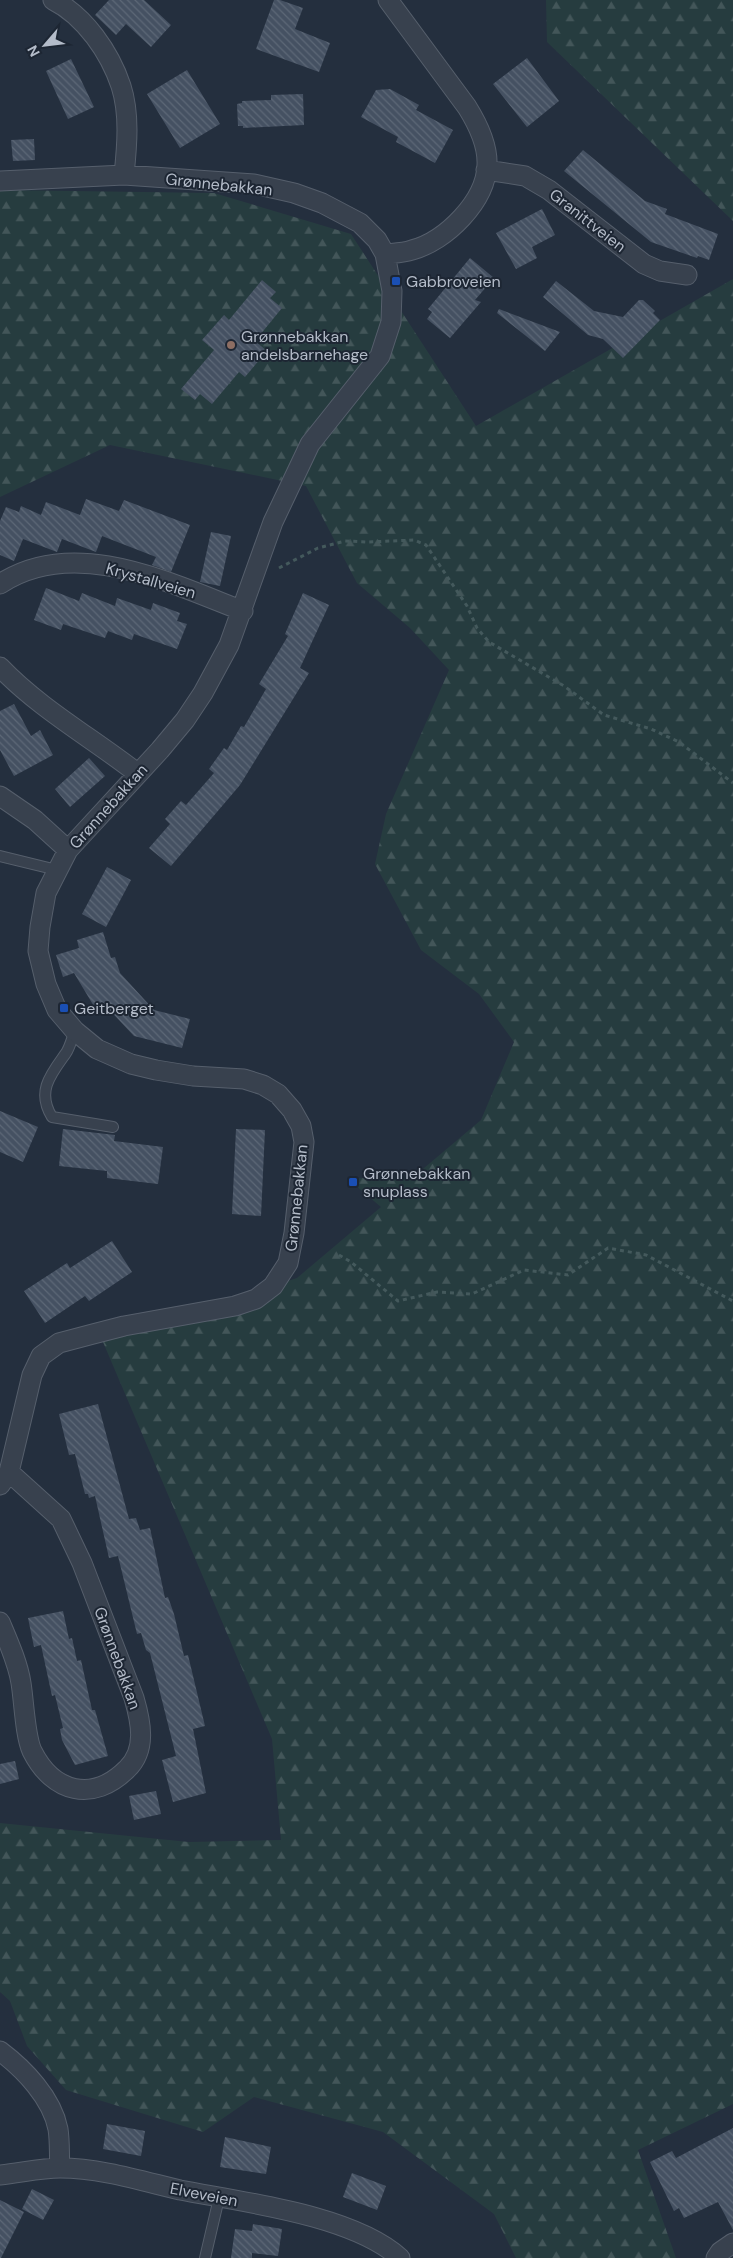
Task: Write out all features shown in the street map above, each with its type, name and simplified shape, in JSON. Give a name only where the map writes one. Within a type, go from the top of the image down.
[{"type":"street","points":[[53,0],[64,5],[84,23],[97,39],[121,87],[126,116],[127,149],[124,175]]},
{"type":"street","points":[[385,254],[413,250],[453,228],[473,204],[486,177],[487,163],[476,123],[467,107],[388,0]]},
{"type":"street","name":"Granittveien","points":[[486,170],[525,176],[549,190],[644,264],[660,271],[687,275]]},
{"type":"street","name":"Grønnebakkan","points":[[0,181],[124,175],[254,184],[294,192],[322,203],[360,223],[377,240],[385,254],[392,291],[391,322],[380,356],[310,444],[273,522],[230,645],[204,693],[185,720],[68,850],[46,893],[38,951],[46,984],[57,1010],[75,1031],[96,1049],[131,1064],[193,1076],[244,1079],[263,1085],[278,1094],[292,1110],[301,1126],[304,1142],[294,1233],[288,1263],[273,1286],[256,1299],[235,1306],[124,1326],[59,1343],[41,1356],[32,1375],[4,1478],[60,1519],[82,1563],[134,1698],[141,1720],[141,1742],[133,1764],[117,1780],[96,1790],[79,1789],[59,1784],[42,1769],[31,1749],[21,1681],[0,1622]]},
{"type":"street","name":"Krystallveien","points":[[0,584],[20,573],[40,567],[86,564],[112,567],[182,586],[243,610]]},
{"type":"street","points":[[0,667],[32,698],[83,732],[137,773]]},
{"type":"street","points":[[0,796],[35,820],[68,850]]},
{"type":"street","points":[[0,2052],[15,2062],[46,2102],[58,2128],[60,2168]]},
{"type":"street","name":"Elveveien","points":[[0,2176],[60,2168],[100,2173],[312,2217],[371,2240],[400,2258]]},
{"type":"street","points":[[716,2258],[720,2252],[733,2242]]},
{"type":"lane","points":[[0,856],[57,870]]},
{"type":"lane","points":[[75,1031],[67,1052],[54,1067],[48,1080],[44,1099],[48,1110],[52,1117],[113,1127]]},
{"type":"lane","points":[[205,2258],[219,2198]]},
{"type":"path","points":[[253,578],[318,548],[345,541],[414,540],[426,545],[467,606],[478,628],[489,642],[564,686],[604,715],[651,729],[679,742],[733,783]]},
{"type":"path","points":[[339,1255],[351,1262],[398,1301],[437,1292],[472,1294],[524,1270],[568,1275],[608,1248],[646,1255],[733,1301]]},
{"type":"green space","points":[[546,0],[733,0],[733,221],[547,42]]},
{"type":"green space","points":[[0,190],[214,193],[351,234],[476,426],[733,279],[733,2104],[638,2150],[676,2258],[516,2258],[494,2214],[383,2132],[254,2097],[203,2132],[66,2090],[27,2046],[10,2001],[0,1992],[0,1823],[189,1842],[281,1840],[272,1739],[103,1342],[297,1278],[381,1207],[348,1179],[417,1174],[481,1120],[514,1042],[479,994],[421,950],[375,864],[386,814],[449,670],[410,628],[357,583],[306,486],[110,445],[0,497]]},
{"type":"building","points":[[109,0],[144,0],[171,25],[151,47],[126,24],[116,35],[95,15]]},
{"type":"building","points":[[274,0],[280,0],[303,8],[295,29],[330,43],[319,72],[256,49]]},
{"type":"building","points":[[527,58],[559,101],[527,127],[493,84]]},
{"type":"building","points":[[71,59],[94,107],[68,119],[46,71]]},
{"type":"building","points":[[187,70],[220,124],[180,148],[147,94]]},
{"type":"building","points":[[390,89],[419,105],[416,110],[453,130],[435,163],[396,142],[398,137],[361,117],[376,90]]},
{"type":"building","points":[[303,94],[304,125],[243,128],[243,126],[238,126],[237,104],[242,103],[242,101],[271,100],[271,95]]},
{"type":"building","points":[[34,139],[35,160],[13,161],[11,140]]},
{"type":"building","points":[[583,150],[645,201],[667,209],[665,214],[718,234],[709,260],[698,256],[697,258],[651,242],[564,171]]},
{"type":"building","points":[[542,209],[555,235],[532,247],[537,258],[516,269],[496,233]]},
{"type":"building","points":[[470,258],[494,278],[475,300],[481,302],[450,338],[427,319],[432,312],[428,309]]},
{"type":"building","points":[[262,280],[276,292],[270,298],[282,308],[255,341],[267,351],[245,377],[239,372],[212,404],[200,394],[195,400],[181,389],[214,350],[202,340],[224,315],[229,320]]},
{"type":"building","points":[[556,281],[594,311],[623,317],[639,300],[643,300],[655,311],[653,313],[660,320],[623,358],[603,339],[588,335],[543,297]]},
{"type":"building","points":[[499,309],[560,332],[545,351],[497,313]]},
{"type":"building","points":[[86,499],[119,511],[124,500],[190,525],[171,572],[152,565],[156,557],[102,536],[96,552],[62,539],[57,552],[23,539],[14,561],[0,555],[0,521],[6,507],[19,512],[21,506],[41,515],[46,502],[80,515]]},
{"type":"building","points":[[211,532],[231,536],[220,586],[200,582]]},
{"type":"building","points":[[46,588],[79,601],[82,593],[115,606],[117,598],[151,610],[153,603],[180,613],[177,621],[187,624],[177,649],[134,634],[132,640],[108,631],[105,638],[63,624],[61,630],[34,620]]},
{"type":"building","points":[[303,593],[329,605],[300,668],[309,673],[240,785],[171,866],[149,848],[170,824],[165,819],[181,801],[186,805],[214,773],[209,769],[224,748],[227,750],[241,726],[244,727],[266,689],[259,684],[288,636],[285,634]]},
{"type":"building","points":[[14,704],[31,736],[40,730],[53,755],[14,776],[0,750],[0,711]]},
{"type":"building","points":[[89,758],[105,776],[70,807],[55,789]]},
{"type":"building","points":[[107,867],[131,880],[106,927],[82,914]]},
{"type":"building","points":[[103,932],[111,958],[115,957],[120,973],[154,1010],[190,1019],[182,1048],[134,1036],[102,1002],[95,1008],[74,973],[63,977],[56,955],[79,948],[77,940]]},
{"type":"building","points":[[0,1111],[38,1127],[23,1162],[0,1152]]},
{"type":"building","points":[[63,1129],[115,1135],[114,1141],[163,1147],[158,1184],[107,1178],[107,1171],[59,1166]]},
{"type":"building","points":[[236,1129],[265,1130],[261,1216],[232,1214]]},
{"type":"building","points":[[112,1241],[132,1272],[89,1301],[85,1296],[45,1323],[24,1291],[67,1263],[70,1268]]},
{"type":"building","points":[[98,1404],[129,1519],[136,1518],[140,1530],[150,1528],[165,1598],[168,1597],[174,1614],[184,1656],[188,1655],[205,1726],[193,1729],[206,1793],[173,1802],[162,1760],[176,1756],[150,1653],[146,1650],[141,1633],[137,1634],[118,1556],[109,1558],[95,1496],[89,1498],[88,1494],[85,1494],[75,1454],[69,1455],[59,1414]]},
{"type":"building","points":[[63,1611],[69,1639],[72,1638],[77,1661],[81,1660],[92,1710],[95,1710],[108,1756],[75,1765],[62,1740],[60,1729],[63,1728],[55,1695],[52,1696],[41,1645],[34,1647],[28,1618]]},
{"type":"building","points":[[15,1761],[19,1779],[0,1784],[0,1764]]},
{"type":"building","points":[[156,1791],[161,1814],[134,1820],[129,1796]]},
{"type":"building","points":[[107,2124],[145,2131],[141,2156],[103,2149]]},
{"type":"building","points":[[733,2128],[733,2230],[718,2202],[684,2218],[679,2208],[674,2211],[650,2162],[672,2151],[676,2158]]},
{"type":"building","points":[[225,2137],[271,2147],[266,2174],[220,2167]]},
{"type":"building","points":[[352,2173],[386,2186],[377,2210],[343,2197]]},
{"type":"building","points":[[32,2189],[54,2200],[43,2220],[22,2209]]},
{"type":"building","points":[[0,2200],[24,2212],[1,2258],[0,2258]]},
{"type":"building","points":[[253,2224],[282,2229],[278,2256],[252,2253],[252,2258],[231,2258],[235,2229],[252,2231]]},
{"type":"place","name":"Gabbroveien","points":[[396,281]]},
{"type":"place","name":"Grønnebakkan andelsbarnehage","points":[[231,345]]},
{"type":"place","name":"Geitberget","points":[[64,1008]]},
{"type":"place","name":"Grønnebakkan snuplass","points":[[353,1182]]}]
